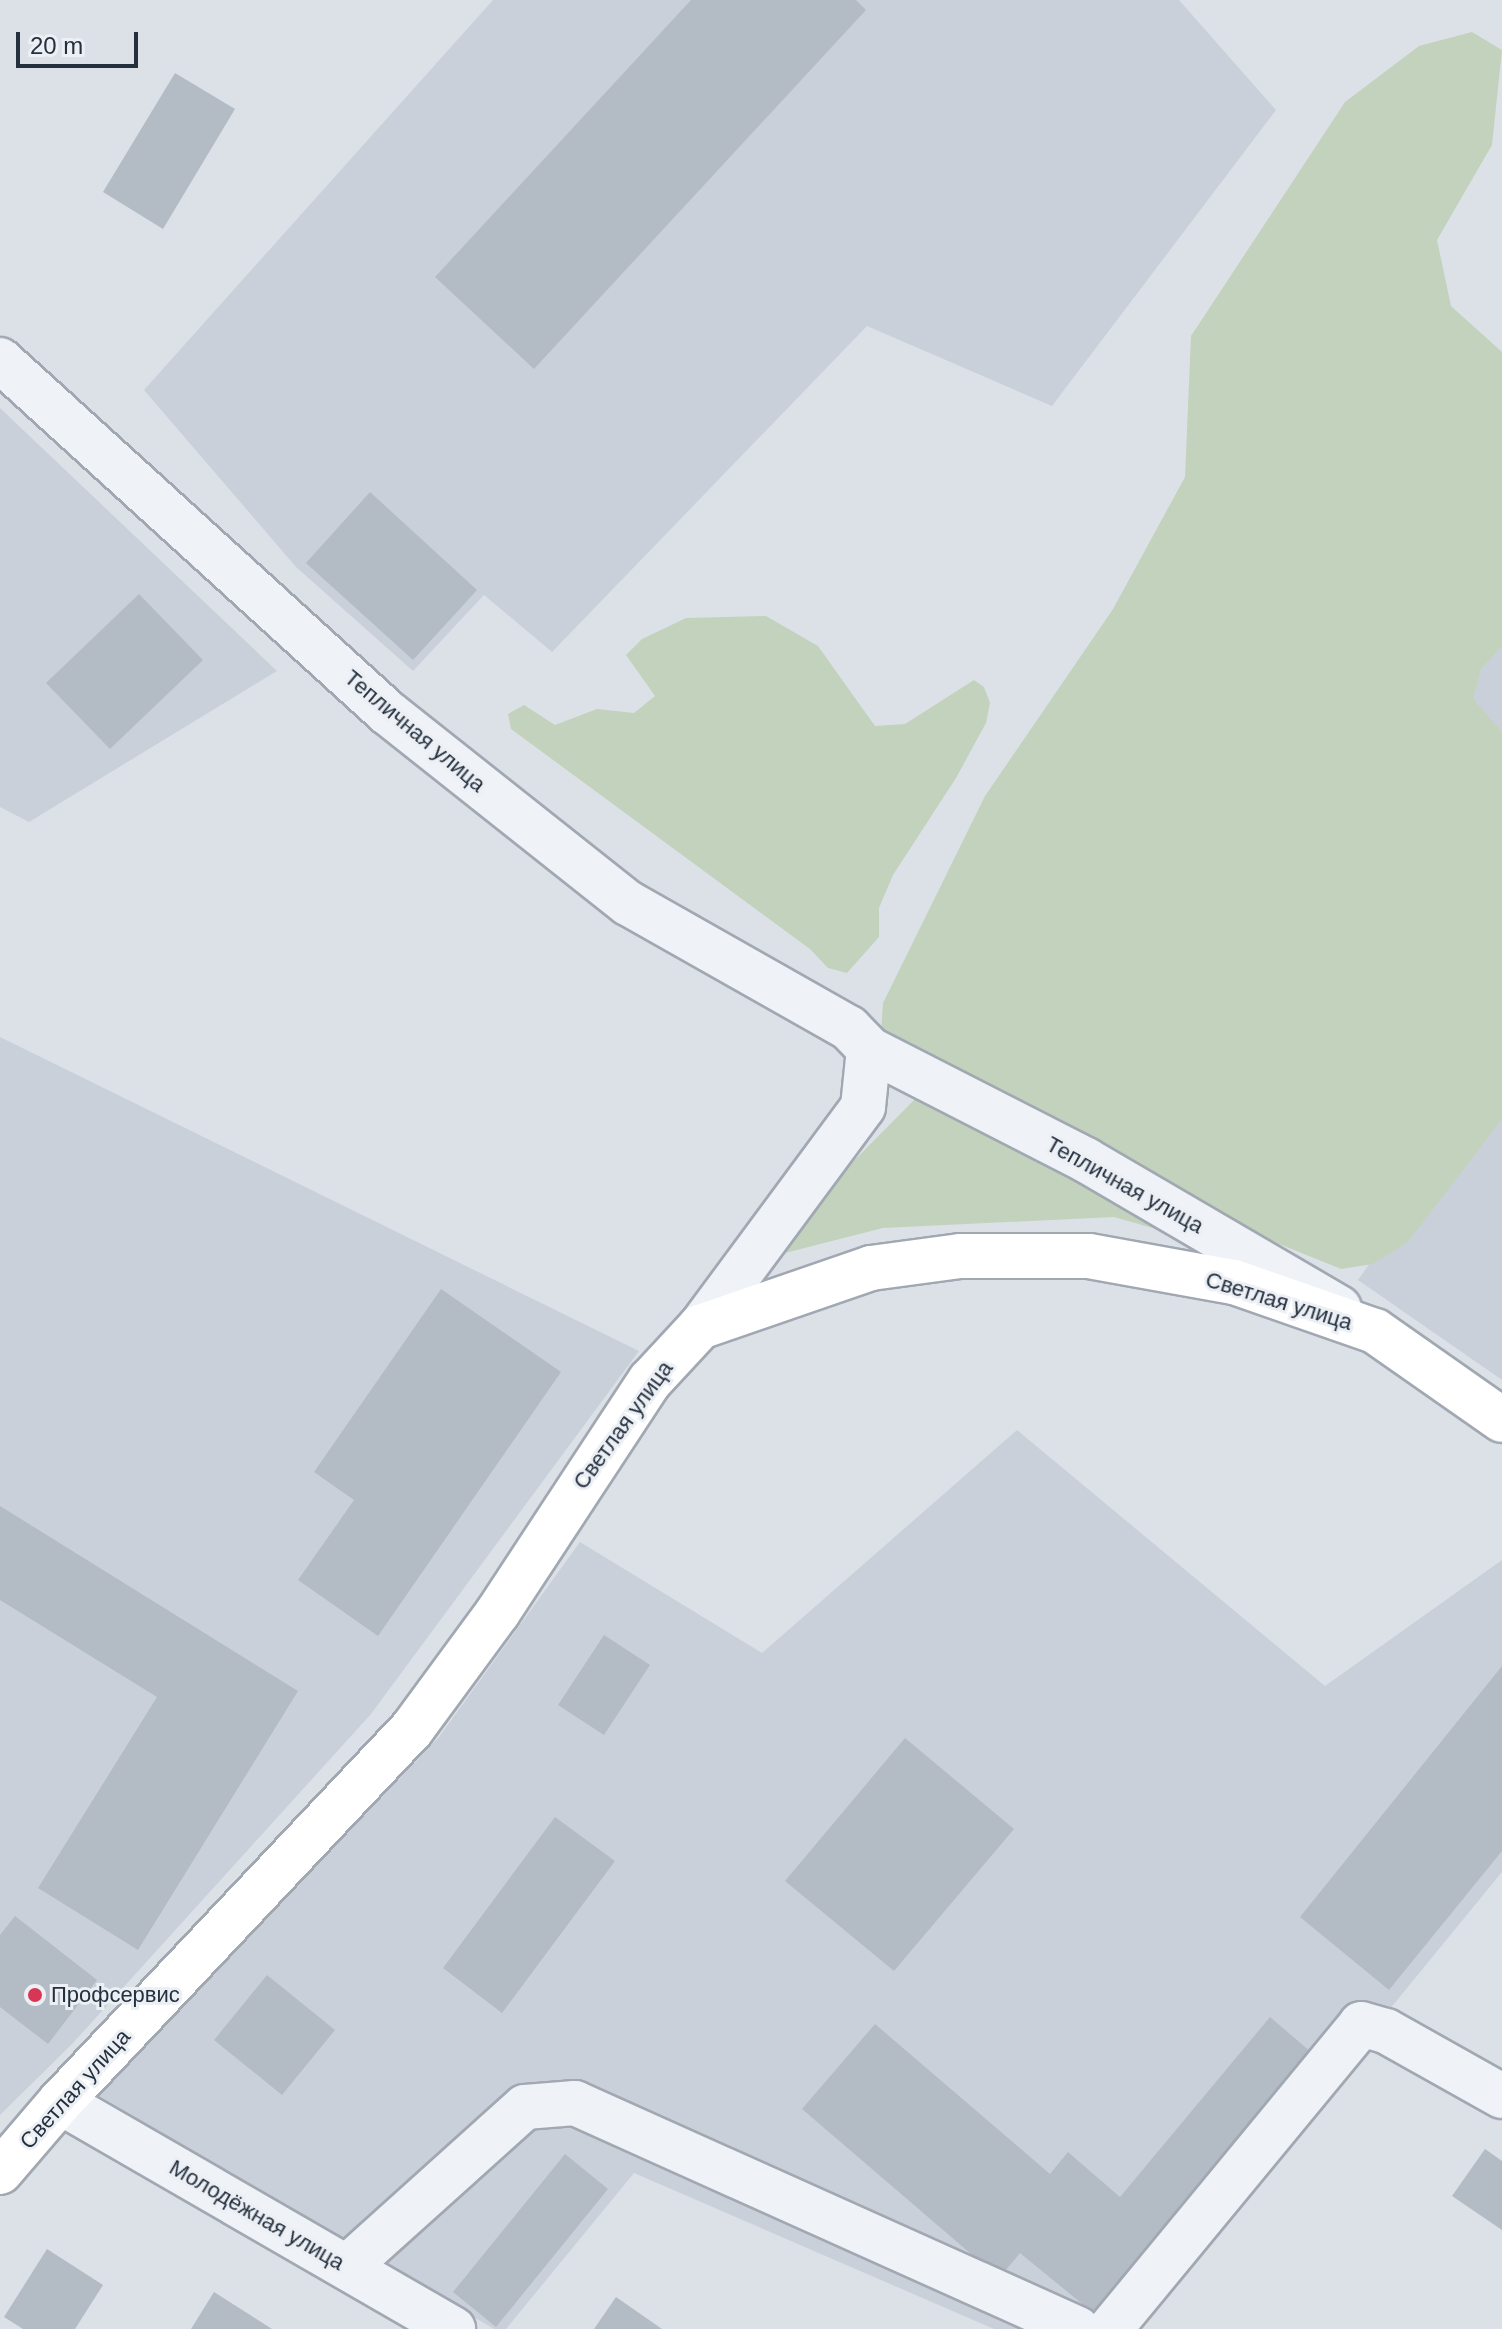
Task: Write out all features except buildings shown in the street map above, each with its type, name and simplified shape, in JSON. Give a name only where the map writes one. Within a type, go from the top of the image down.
[{"type":"street","name":"Тепличная улица","points":[[0,360],[400,723],[628,903],[849,1028],[869,1049],[1086,1160],[1375,1331]]},
{"type":"street","points":[[700,1327],[768,1240],[863,1107],[869,1049]]},
{"type":"street","name":"Светлая улица","points":[[0,2172],[60,2102],[412,1729],[498,1612],[650,1381],[700,1327],[871,1268],[960,1256],[1089,1256],[1234,1282],[1375,1331],[1502,1420]]},
{"type":"street","points":[[1110,2329],[1361,2024],[1386,2031],[1502,2096]]},
{"type":"street","name":"Молодёжная улица","points":[[60,2102],[453,2329]]},
{"type":"street","points":[[347,2267],[525,2107],[575,2103],[1078,2329]]},
{"type":"shaded area","points":[[493,0],[1179,0],[1276,110],[1052,406],[867,326],[552,652],[484,595],[413,671],[296,567],[144,390]]},
{"type":"shaded area","points":[[0,408],[277,671],[29,822],[0,807]]},
{"type":"shaded area","points":[[1502,637],[1502,752],[1446,689]]},
{"type":"shaded area","points":[[0,1037],[639,1351],[371,1714],[73,2043],[0,2115]]},
{"type":"shaded area","points":[[1502,1079],[1502,1380],[1358,1280]]},
{"type":"shaded area","points":[[1017,1430],[1325,1686],[1502,1560],[1502,1872],[1128,2329],[994,2329],[634,2173],[506,2329],[494,2329],[98,2095],[439,1737],[580,1542],[762,1653]]},
{"type":"green space","points":[[1472,32],[1502,50],[1492,145],[1437,240],[1451,306],[1502,352],[1502,646],[1481,669],[1473,699],[1502,732],[1502,1119],[1408,1242],[1373,1264],[1341,1269],[1247,1231],[1116,1150],[987,1097],[881,1032],[883,1003],[985,796],[1113,609],[1185,477],[1191,336],[1345,102],[1419,46]]},
{"type":"green space","points":[[766,616],[818,646],[875,726],[905,724],[974,680],[984,687],[990,703],[986,723],[956,778],[893,875],[879,908],[879,937],[847,973],[828,968],[810,949],[511,729],[508,714],[524,705],[555,725],[597,709],[634,713],[655,696],[626,655],[642,639],[686,618]]},
{"type":"green space","points":[[916,1098],[966,1112],[1177,1235],[1114,1217],[883,1228],[785,1253],[833,1182]]},
{"type":"place","name":"Профсервис","points":[[35,1995]]}]
